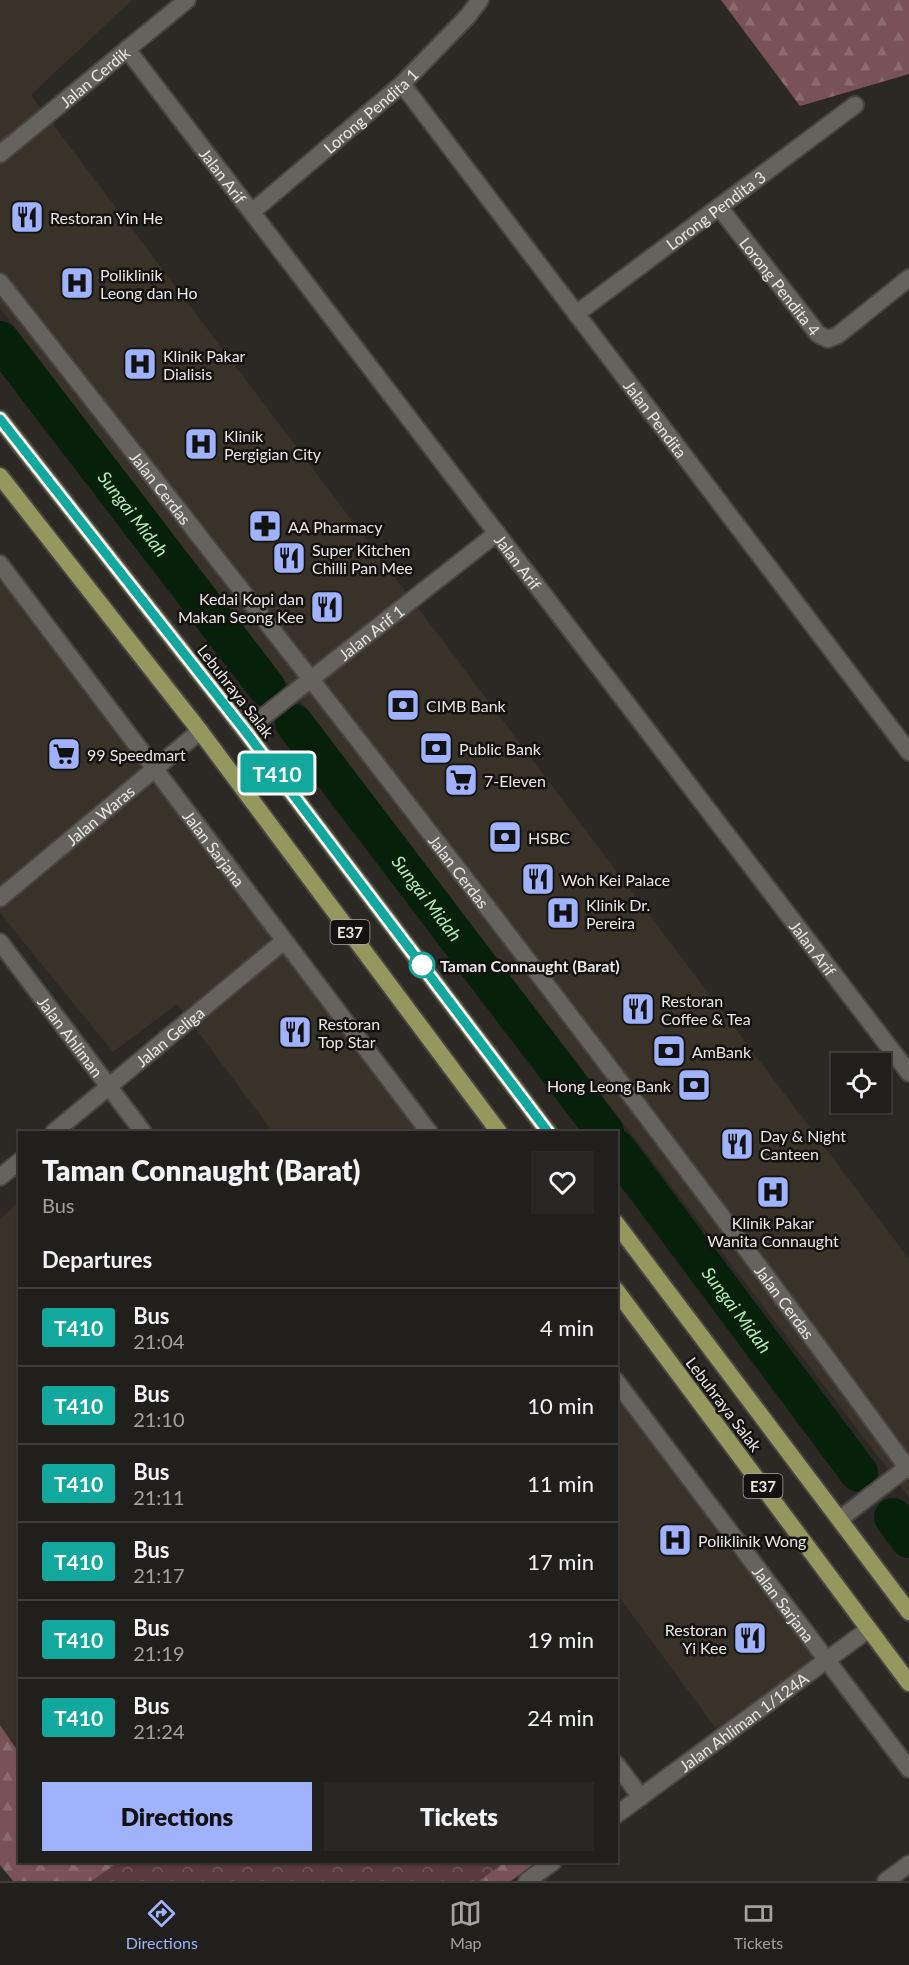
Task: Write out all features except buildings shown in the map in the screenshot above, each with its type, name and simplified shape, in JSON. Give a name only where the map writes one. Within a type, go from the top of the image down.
[{"type":"highway","name":"Lebuhraya Salak","points":[[0,418],[245,731],[547,1131]]},
{"type":"highway","name":"E37","points":[[0,476],[200,731],[498,1131]]},
{"type":"highway","name":"Lebuhraya Salak","points":[[618,1226],[909,1612]]},
{"type":"highway","name":"Lebuhraya Salak","points":[[618,1293],[909,1683]]},
{"type":"street","name":"Jalan Cerdik","points":[[0,154],[187,0]]},
{"type":"street","name":"Lorong Pendita 1","points":[[252,212],[402,84],[468,16],[480,0]]},
{"type":"street","name":"Jalan Arif","points":[[127,49],[909,1073]]},
{"type":"street","name":"Jalan Pendita","points":[[402,84],[909,752]]},
{"type":"street","name":"Lorong Pendita 3","points":[[576,314],[855,105]]},
{"type":"street","name":"Lorong Pendita 4","points":[[719,207],[819,334],[828,339],[838,335],[909,278]]},
{"type":"street","name":"Jalan Cerdas","points":[[0,282],[312,678],[573,1018],[908,1468]]},
{"type":"street","name":"Jalan Arif 1","points":[[245,731],[497,533]]},
{"type":"street","name":"Jalan Sarjana","points":[[0,564],[428,1131]]},
{"type":"street","name":"Jalan Waras","points":[[0,898],[200,731]]},
{"type":"street","name":"Jalan Geliga","points":[[55,1131],[284,941]]},
{"type":"street","name":"Jalan Ahliman","points":[[0,942],[142,1131]]},
{"type":"street","points":[[0,1177],[18,1163]]},
{"type":"street","name":"Jalan Sarjana","points":[[618,1384],[909,1769]]},
{"type":"street","points":[[840,1519],[908,1468]]},
{"type":"street","name":"Jalan Ahliman 1/124A","points":[[618,1814],[869,1629]]},
{"type":"street","points":[[618,1767],[641,1797]]},
{"type":"street","points":[[527,1881],[553,1863]]},
{"type":"street","points":[[886,1881],[909,1864]]},
{"type":"shaded area","points":[[0,0],[132,0],[31,95],[909,1259],[909,1497],[0,308]]},
{"type":"shaded area","points":[[0,574],[428,1131],[272,1131],[177,1004],[113,1052],[0,913]]},
{"type":"shaded area","points":[[18,1203],[18,1803],[0,1779],[0,1219]]},
{"type":"shaded area","points":[[618,1378],[836,1663],[725,1741],[618,1595]]},
{"type":"green space","points":[[721,0],[909,0],[909,74],[800,106]]},
{"type":"green space","points":[[0,1725],[18,1752],[18,1863],[166,1863],[182,1881],[13,1881],[0,1865]]},
{"type":"green space","points":[[118,1863],[504,1863],[479,1881],[91,1881]]},
{"type":"green space","points":[[354,1863],[536,1863],[511,1881],[401,1881]]},
{"type":"waterway","name":"Sungai Midah","points":[[0,340],[267,688]]},
{"type":"waterway","name":"Sungai Midah","points":[[294,723],[604,1131]]},
{"type":"waterway","name":"Sungai Midah","points":[[618,1151],[859,1473]]},
{"type":"waterway","name":"Sungai Midah","points":[[893,1517],[909,1539]]},
{"type":"bus line","name":"T410","points":[[0,419],[245,731],[547,1131]]},
{"type":"place","name":"Restoran Yin He","points":[[27,217]]},
{"type":"place","name":"Poliklinik Leong dan Ho","points":[[77,283]]},
{"type":"place","name":"Klinik Pakar Dialisis","points":[[140,364]]},
{"type":"place","name":"Klinik Pergigian City","points":[[201,444]]},
{"type":"place","name":"AA Pharmacy","points":[[265,526]]},
{"type":"place","name":"Super Kitchen Chilli Pan Mee","points":[[289,558]]},
{"type":"place","name":"Kedai Kopi dan Makan Seong Kee","points":[[327,607]]},
{"type":"place","name":"CIMB Bank","points":[[403,705]]},
{"type":"place","name":"Public Bank","points":[[436,748]]},
{"type":"place","name":"99 Speedmart","points":[[64,754]]},
{"type":"place","name":"7-Eleven","points":[[461,780]]},
{"type":"place","name":"HSBC","points":[[505,837]]},
{"type":"place","name":"Woh Kei Palace","points":[[538,879]]},
{"type":"place","name":"Klinik Dr. Pereira","points":[[563,913]]},
{"type":"place","name":"Taman Connaught (Barat)","points":[[422,965]]},
{"type":"place","name":"Restoran Coffee & Tea","points":[[638,1009]]},
{"type":"place","name":"Restoran Top Star","points":[[295,1032]]},
{"type":"place","name":"AmBank","points":[[669,1051]]},
{"type":"place","name":"Hong Leong Bank","points":[[694,1085]]},
{"type":"place","name":"Day & Night Canteen","points":[[737,1144]]},
{"type":"place","name":"Klinik Pakar Wanita Connaught","points":[[773,1192]]},
{"type":"place","name":"Poliklinik Wong","points":[[675,1540]]},
{"type":"place","name":"Restoran Yi Kee","points":[[750,1638]]}]
